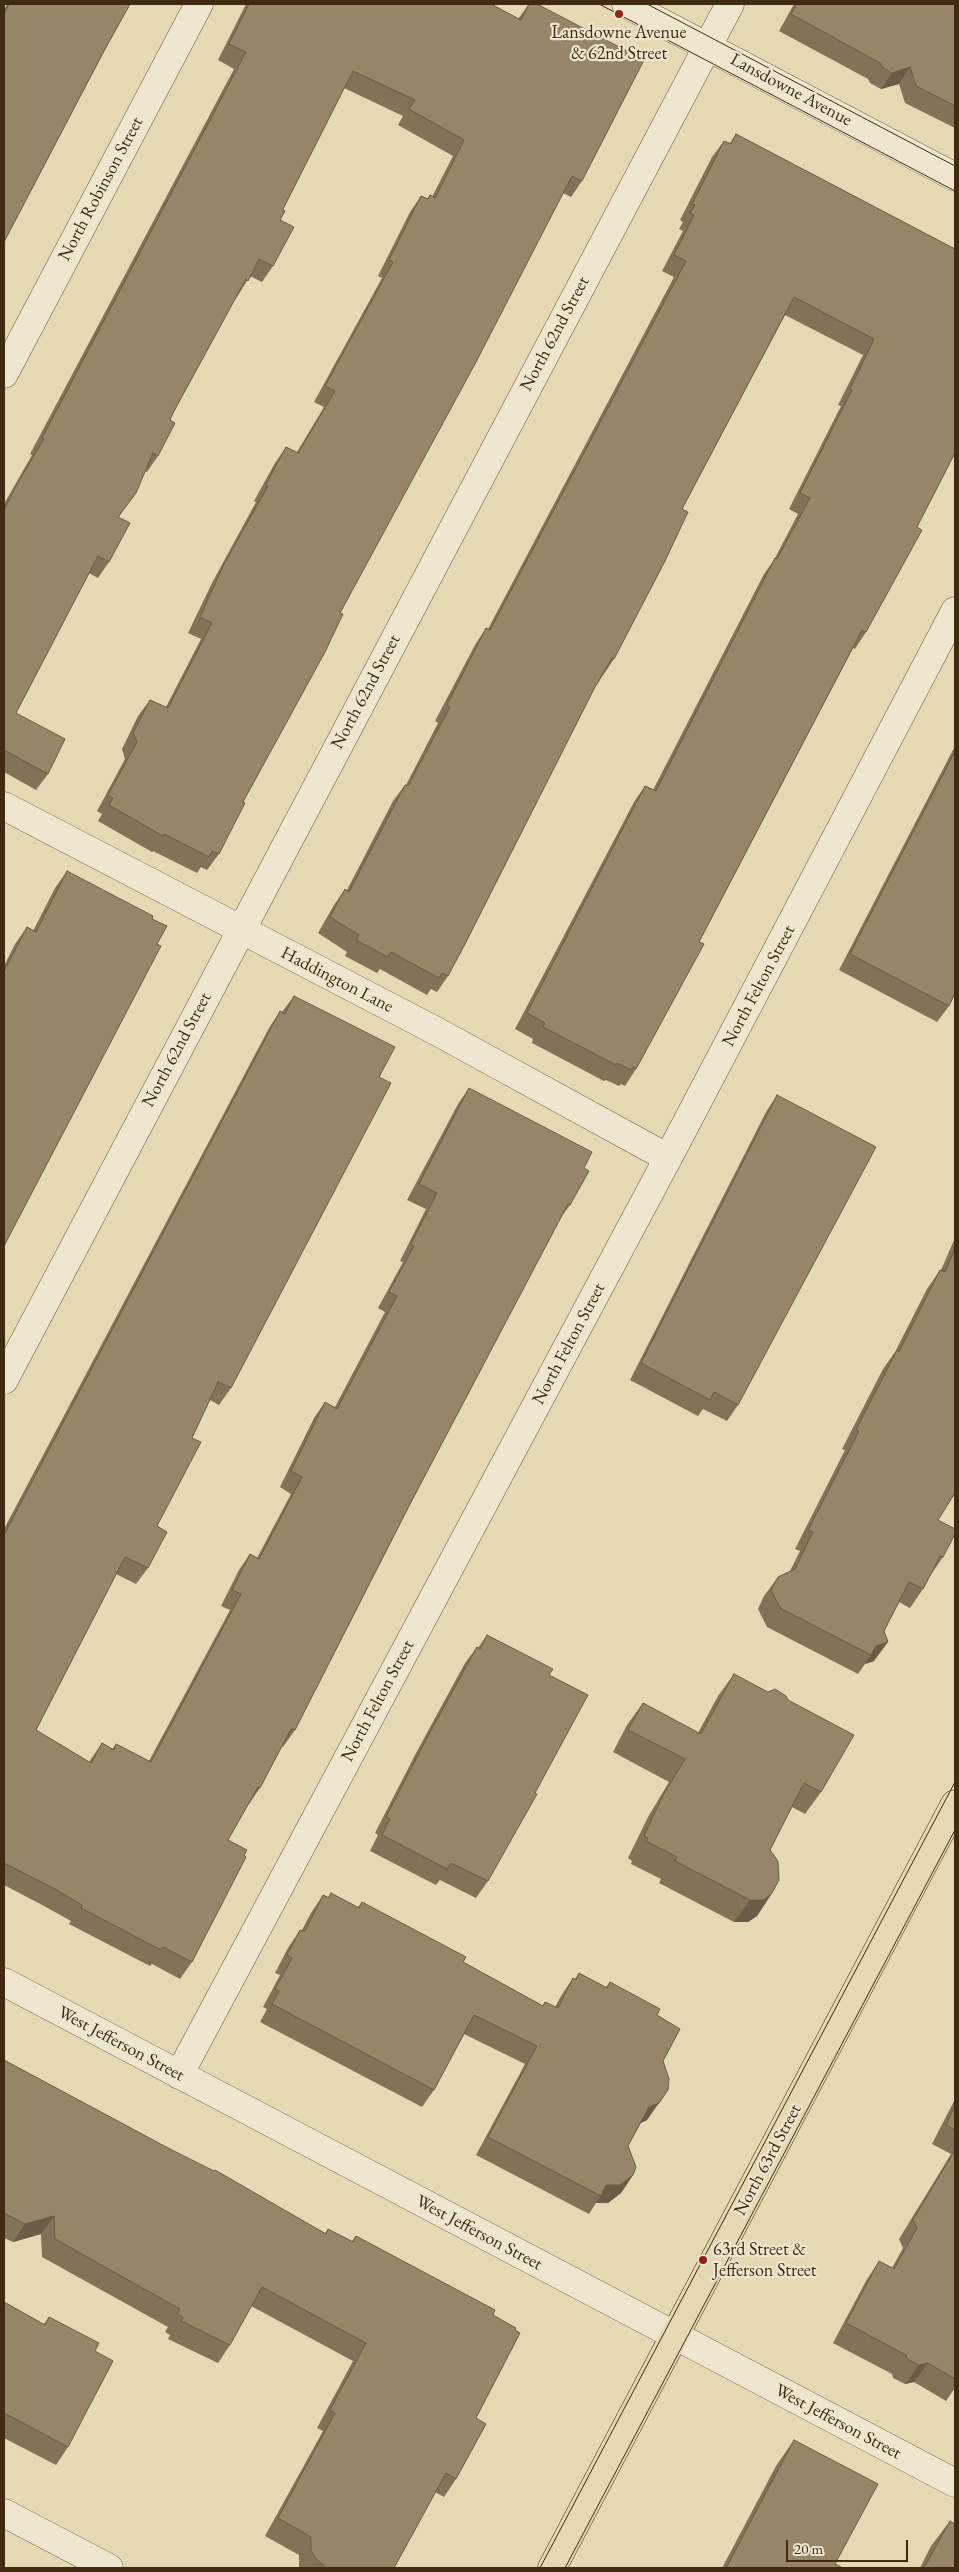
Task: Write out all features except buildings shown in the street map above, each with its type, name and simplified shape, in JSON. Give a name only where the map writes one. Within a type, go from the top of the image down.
[{"type":"main road","name":"North 63rd Street","points":[[552,2568],[955,1804]]},
{"type":"street","name":"North Robinson Street","points":[[4,374],[199,4]]},
{"type":"street","name":"Lansdowne Avenue","points":[[626,4],[955,177]]},
{"type":"street","name":"North 62nd Street","points":[[4,1380],[239,931],[730,4]]},
{"type":"street","name":"North Felton Street","points":[[179,2075],[668,1158],[955,611]]},
{"type":"street","name":"Haddington Lane","points":[[4,806],[239,931],[436,1031],[668,1158]]},
{"type":"street","name":"West Jefferson Street","points":[[4,1982],[955,2484]]},
{"type":"street","points":[[4,2512],[109,2568]]},
{"type":"tram line","points":[[599,4],[955,191]]},
{"type":"tram line","points":[[647,4],[955,166]]},
{"type":"tram line","points":[[540,2568],[955,1782]]},
{"type":"tram line","points":[[565,2568],[955,1830]]},
{"type":"place","name":"Lansdowne Avenue & 62nd Street","points":[[619,14]]},
{"type":"place","name":"63rd Street & Jefferson Street","points":[[703,2260]]}]
